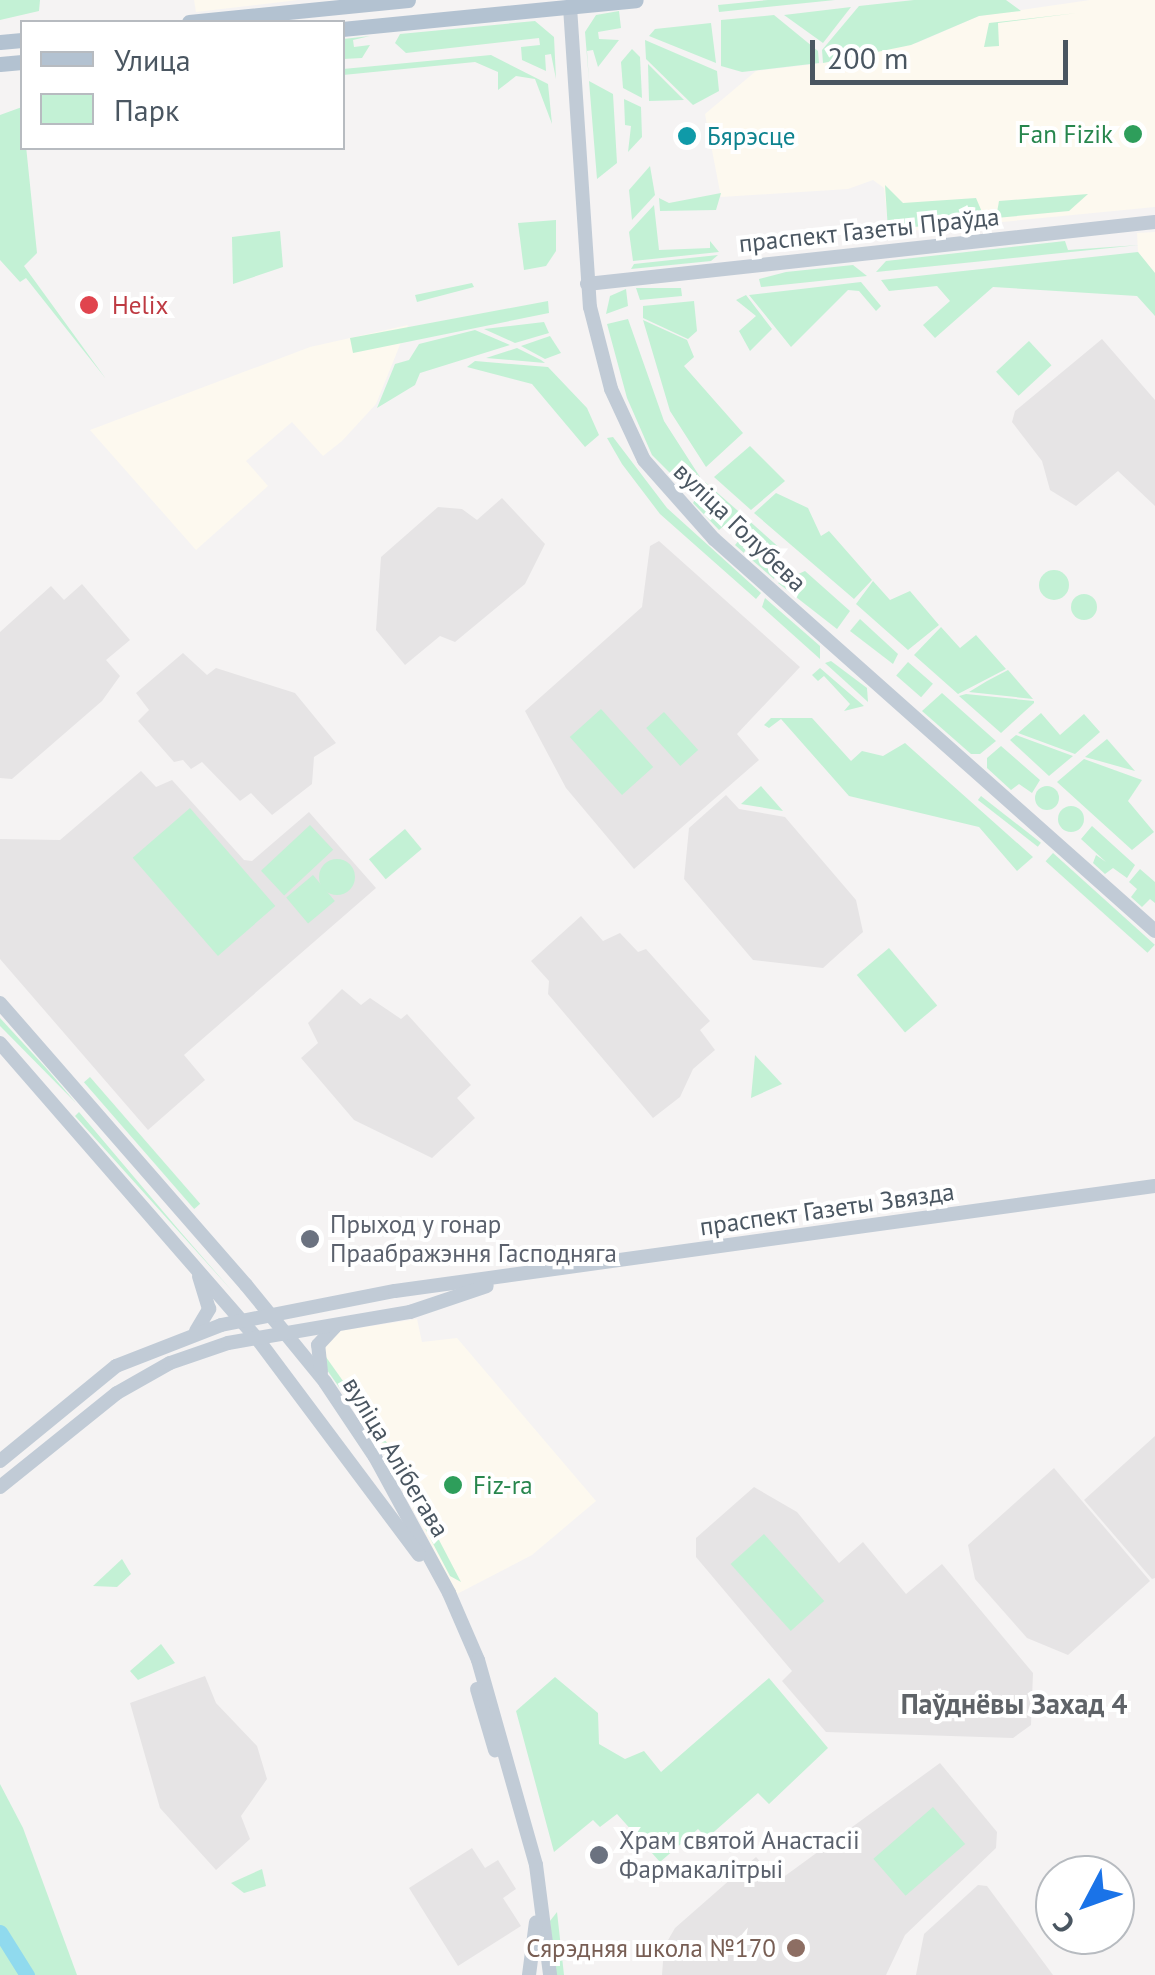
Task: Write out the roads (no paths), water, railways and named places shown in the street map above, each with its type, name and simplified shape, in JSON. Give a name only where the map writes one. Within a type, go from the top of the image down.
[{"type":"main road","points":[[209,20],[408,0]]},
{"type":"main road","points":[[345,29],[636,0]]},
{"type":"main road","name":"вуліца Голубева","points":[[570,4],[587,284],[618,408],[668,493],[1155,932]]},
{"type":"main road","name":"праспект Газеты Праўда","points":[[587,284],[1155,222]]},
{"type":"main road","name":"вуліца Алібегава","points":[[0,1004],[326,1382],[416,1531],[478,1660],[536,1865],[550,1975]]},
{"type":"main road","name":"вуліца Алібегава","points":[[0,1043],[256,1337],[416,1549],[461,1640],[526,1869],[537,1937],[529,1975]]},
{"type":"main road","name":"праспект Газеты Звязда","points":[[0,1461],[116,1366],[196,1331],[270,1314],[506,1278],[1155,1186]]},
{"type":"main road","points":[[192,1262],[208,1300],[196,1331]]},
{"type":"main road","name":"праспект Газеты Звязда","points":[[0,1487],[145,1375],[256,1337],[436,1305],[506,1278]]},
{"type":"main road","points":[[326,1382],[318,1344],[345,1323]]},
{"type":"waterway","points":[[0,1932],[27,1975]]},
{"type":"place","name":"Fan Fizik","points":[[1133,134]]},
{"type":"place","name":"Бярэсце","points":[[687,136]]},
{"type":"place","name":"Helix","points":[[89,305]]},
{"type":"place","name":"Прыход у гонар Праабражэння Гасподняга","points":[[310,1239]]},
{"type":"place","name":"Fiz-ra","points":[[453,1485]]},
{"type":"place","name":"Храм святой Анастасіі Фармакалітрыі","points":[[599,1855]]},
{"type":"place","name":"Сярэдняя школа №170","points":[[796,1948]]},
{"type":"district","name":"Паўднёвы Захад 4","points":[[1014,1704]]}]
